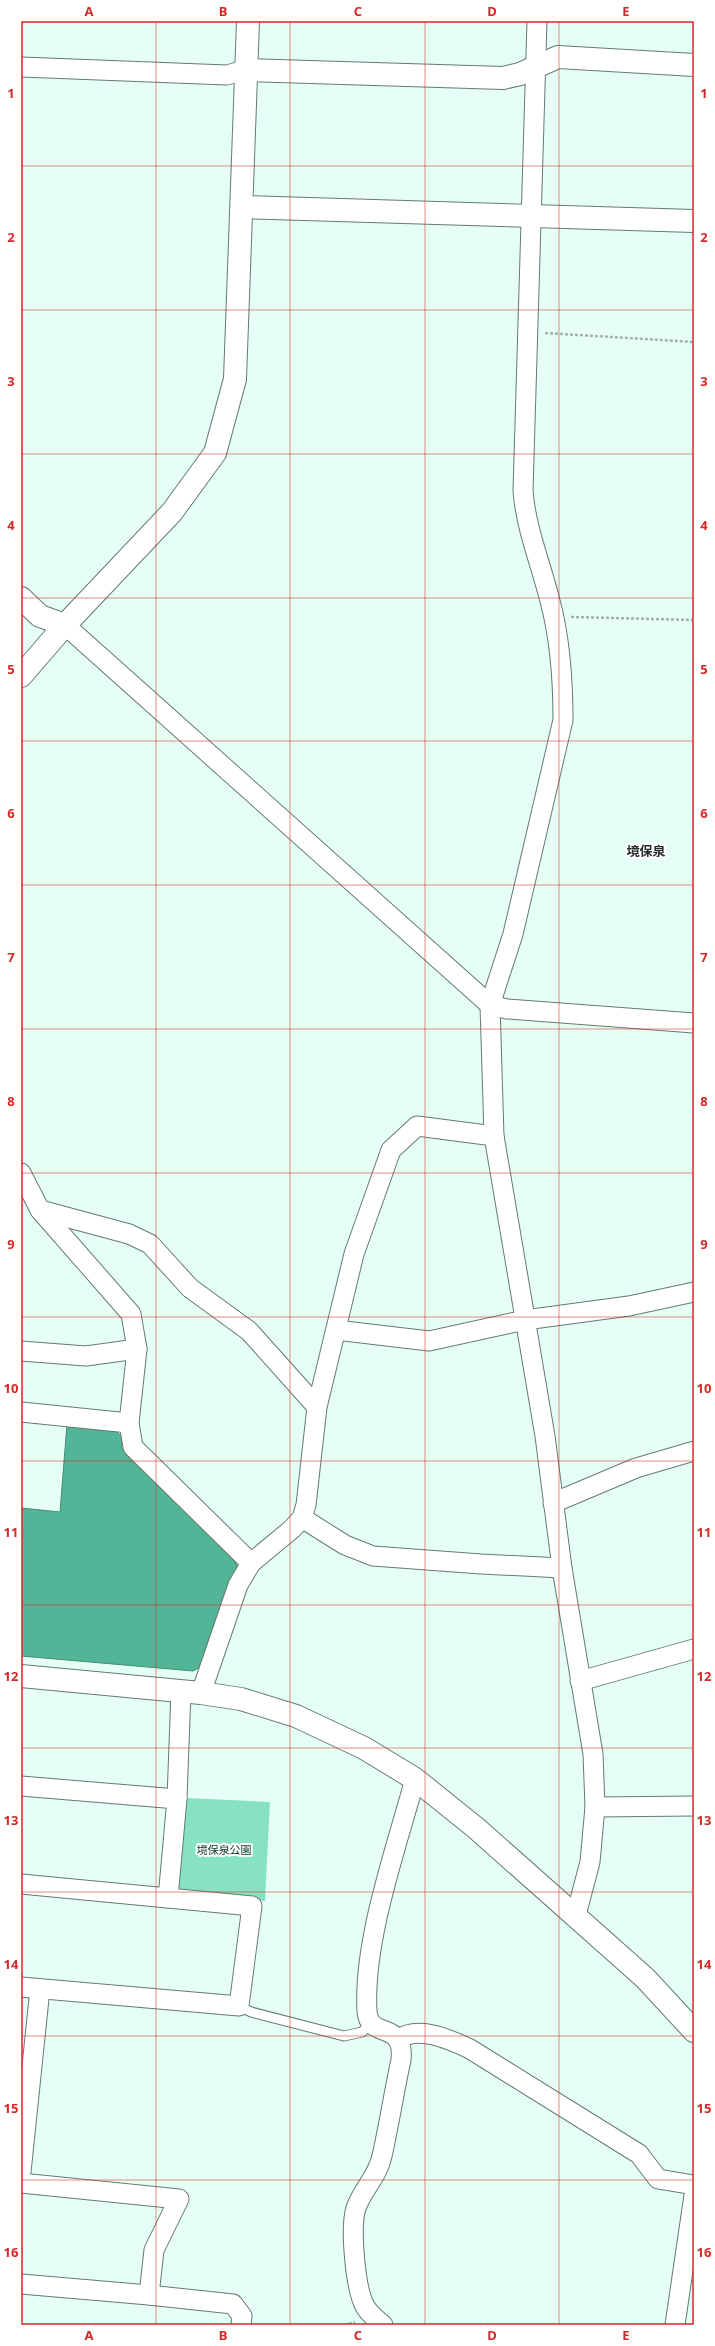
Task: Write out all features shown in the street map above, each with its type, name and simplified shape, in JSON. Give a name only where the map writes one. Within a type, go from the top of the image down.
[{"type":"street","points":[[21,676],[65,625],[172,512],[215,453],[235,379],[242,207],[245,70],[248,21]]},
{"type":"street","points":[[537,21],[529,332],[523,491],[525,515],[551,602],[563,683],[563,720],[513,934],[490,1005],[494,1136],[525,1320],[562,1568],[593,1754],[596,1807],[590,1862],[576,1915]]},
{"type":"street","points":[[21,67],[227,75],[245,70],[503,78],[536,68],[546,61],[558,57],[694,65]]},
{"type":"street","points":[[242,207],[694,221]]},
{"type":"street","points":[[21,598],[40,616],[65,625],[490,1005],[507,1009],[694,1022]]},
{"type":"street","points":[[168,1898],[177,1799],[191,1692],[238,1585],[251,1563],[292,1529],[302,1518],[306,1506],[317,1407],[354,1254],[391,1150],[417,1126],[494,1136]]},
{"type":"street","points":[[21,1173],[40,1210],[131,1314],[137,1349],[129,1423],[133,1447],[251,1563]]},
{"type":"street","points":[[40,1210],[129,1234],[150,1244],[190,1288],[249,1331],[317,1407]]},
{"type":"street","points":[[336,1330],[429,1341],[525,1320],[629,1306],[694,1292]]},
{"type":"street","points":[[21,1351],[86,1356],[137,1349]]},
{"type":"street","points":[[21,1412],[129,1423]]},
{"type":"street","points":[[553,1503],[636,1468],[694,1451]]},
{"type":"street","points":[[302,1518],[345,1546],[373,1556],[562,1568]]},
{"type":"street","points":[[580,1681],[694,1649]]},
{"type":"street","points":[[21,1676],[191,1692],[240,1699],[296,1716],[364,1748],[415,1779],[476,1828],[576,1915],[645,1978],[694,2031]]},
{"type":"street","points":[[383,2325],[366,2308],[362,2299],[355,2258],[352,2226],[357,2207],[382,2158],[401,2060],[402,2047],[399,2039],[371,2023],[368,2015],[367,1988],[376,1924],[415,1779]]},
{"type":"street","points":[[21,1786],[177,1799]]},
{"type":"street","points":[[596,1807],[694,1806]]},
{"type":"street","points":[[21,1884],[252,1906],[239,2006],[21,1987]]},
{"type":"street","points":[[21,2172],[40,1989]]},
{"type":"street","points":[[399,2039],[411,2034],[424,2034],[450,2040],[470,2049],[638,2154],[658,2179],[694,2184]]},
{"type":"street","points":[[21,2183],[179,2199],[154,2250],[149,2295]]},
{"type":"street","points":[[675,2325],[694,2195]]},
{"type":"street","points":[[21,2284],[233,2304],[246,2322]]},
{"type":"lane","points":[[239,2006],[251,2012],[344,2036],[362,2032],[371,2023]]},
{"type":"path","points":[[529,332],[694,342]]},
{"type":"path","points":[[553,618],[570,617],[694,620]]},
{"type":"green space","name":"境保泉公園","points":[[187,1798],[270,1802],[265,1901],[184,1893],[177,1885]]},
{"type":"shaded area","points":[[67,1424],[114,1429],[122,1437],[122,1449],[232,1556],[238,1568],[204,1665],[193,1671],[21,1656],[21,1508],[60,1512]]},
{"type":"district","name":"境保泉","points":[[646,851]]}]
